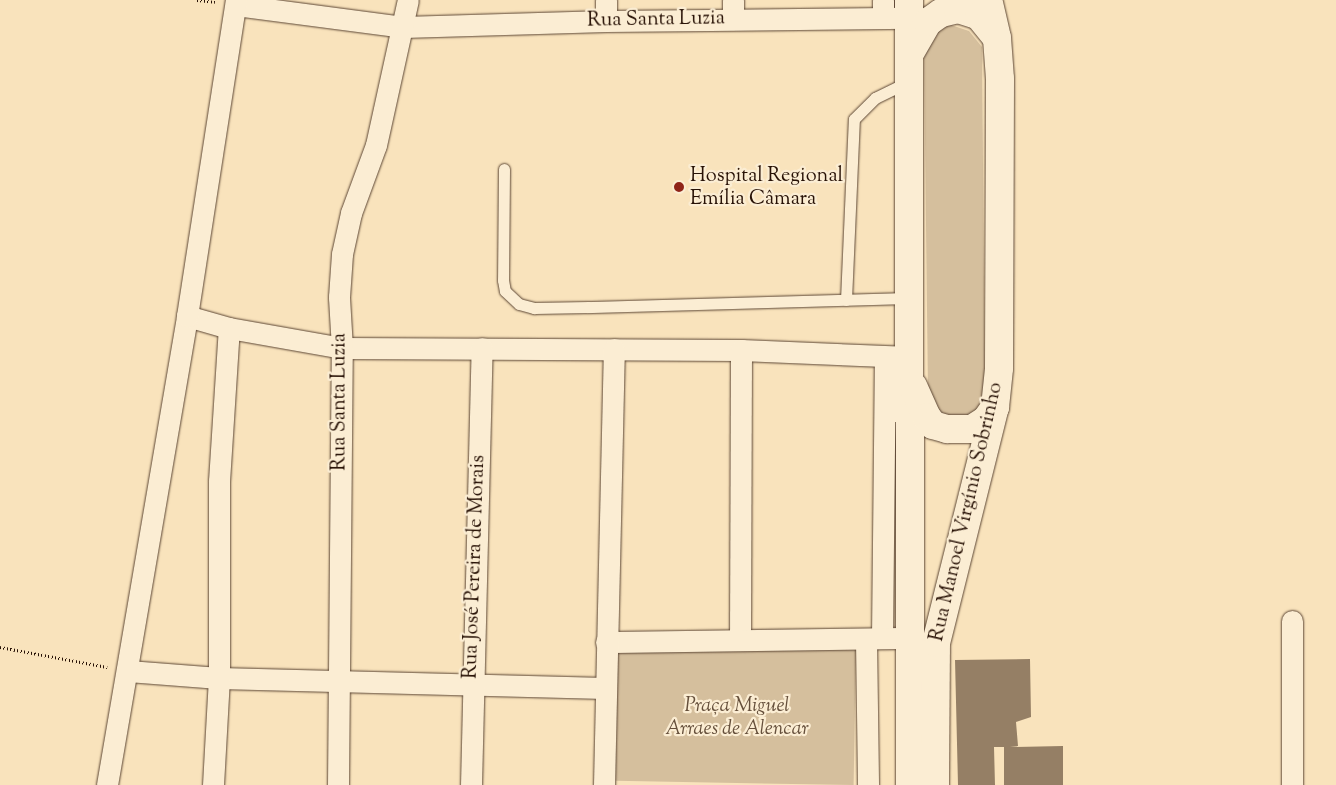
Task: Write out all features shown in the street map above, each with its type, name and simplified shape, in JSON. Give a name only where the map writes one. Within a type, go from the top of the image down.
[{"type":"main road","name":"Rua Manoel Virgínio Sobrinho","points":[[935,785],[938,634],[995,407],[1000,368],[1000,79],[997,38],[988,0]]},
{"type":"main road","name":"Rua Manoel Virgínio Sobrinho","points":[[896,9],[909,54],[911,298],[902,365],[885,638],[910,785]]},
{"type":"main road","points":[[909,54],[928,22],[941,13],[958,9],[979,16],[997,38]]},
{"type":"main road","points":[[902,365],[926,417],[933,425],[947,430],[972,429],[986,420],[995,407]]},
{"type":"street","name":"Rua Santa Luzia","points":[[338,785],[342,348],[339,297],[342,254],[350,213],[376,145],[408,0]]},
{"type":"street","name":"Rua Santa Luzia","points":[[236,2],[403,27],[606,10],[896,9]]},
{"type":"street","points":[[107,785],[128,672],[187,316],[236,2]]},
{"type":"street","points":[[187,316],[229,328],[342,348],[741,350],[902,365]]},
{"type":"street","points":[[213,785],[219,678],[219,481],[229,328]]},
{"type":"street","name":"Rua José Pereira de Morais","points":[[471,785],[472,684],[482,348]]},
{"type":"street","points":[[604,785],[614,349]]},
{"type":"street","points":[[740,640],[741,350]]},
{"type":"street","points":[[1292,620],[1292,785]]},
{"type":"street","points":[[606,642],[885,638],[868,785]]},
{"type":"street","points":[[128,672],[219,678],[338,679],[605,688]]},
{"type":"lane","points":[[846,300],[854,119],[876,98],[910,81]]},
{"type":"lane","points":[[504,169],[503,280],[505,291],[518,304],[534,308],[911,298]]},
{"type":"path","points":[[0,647],[128,672]]},
{"type":"green space","points":[[951,25],[969,31],[982,47],[985,403],[977,413],[960,420],[943,418],[928,395],[924,51],[940,28]]},
{"type":"green space","name":"Praça Miguel Arraes de Alencar","points":[[618,644],[856,648],[854,785],[616,781]]},
{"type":"building","points":[[1030,659],[1031,717],[1016,722],[1018,746],[1010,747],[1063,746],[1063,785],[1004,785],[1004,747],[994,747],[995,785],[958,785],[955,660]]},
{"type":"place","name":"Hospital Regional Emília Câmara","points":[[679,187]]}]
